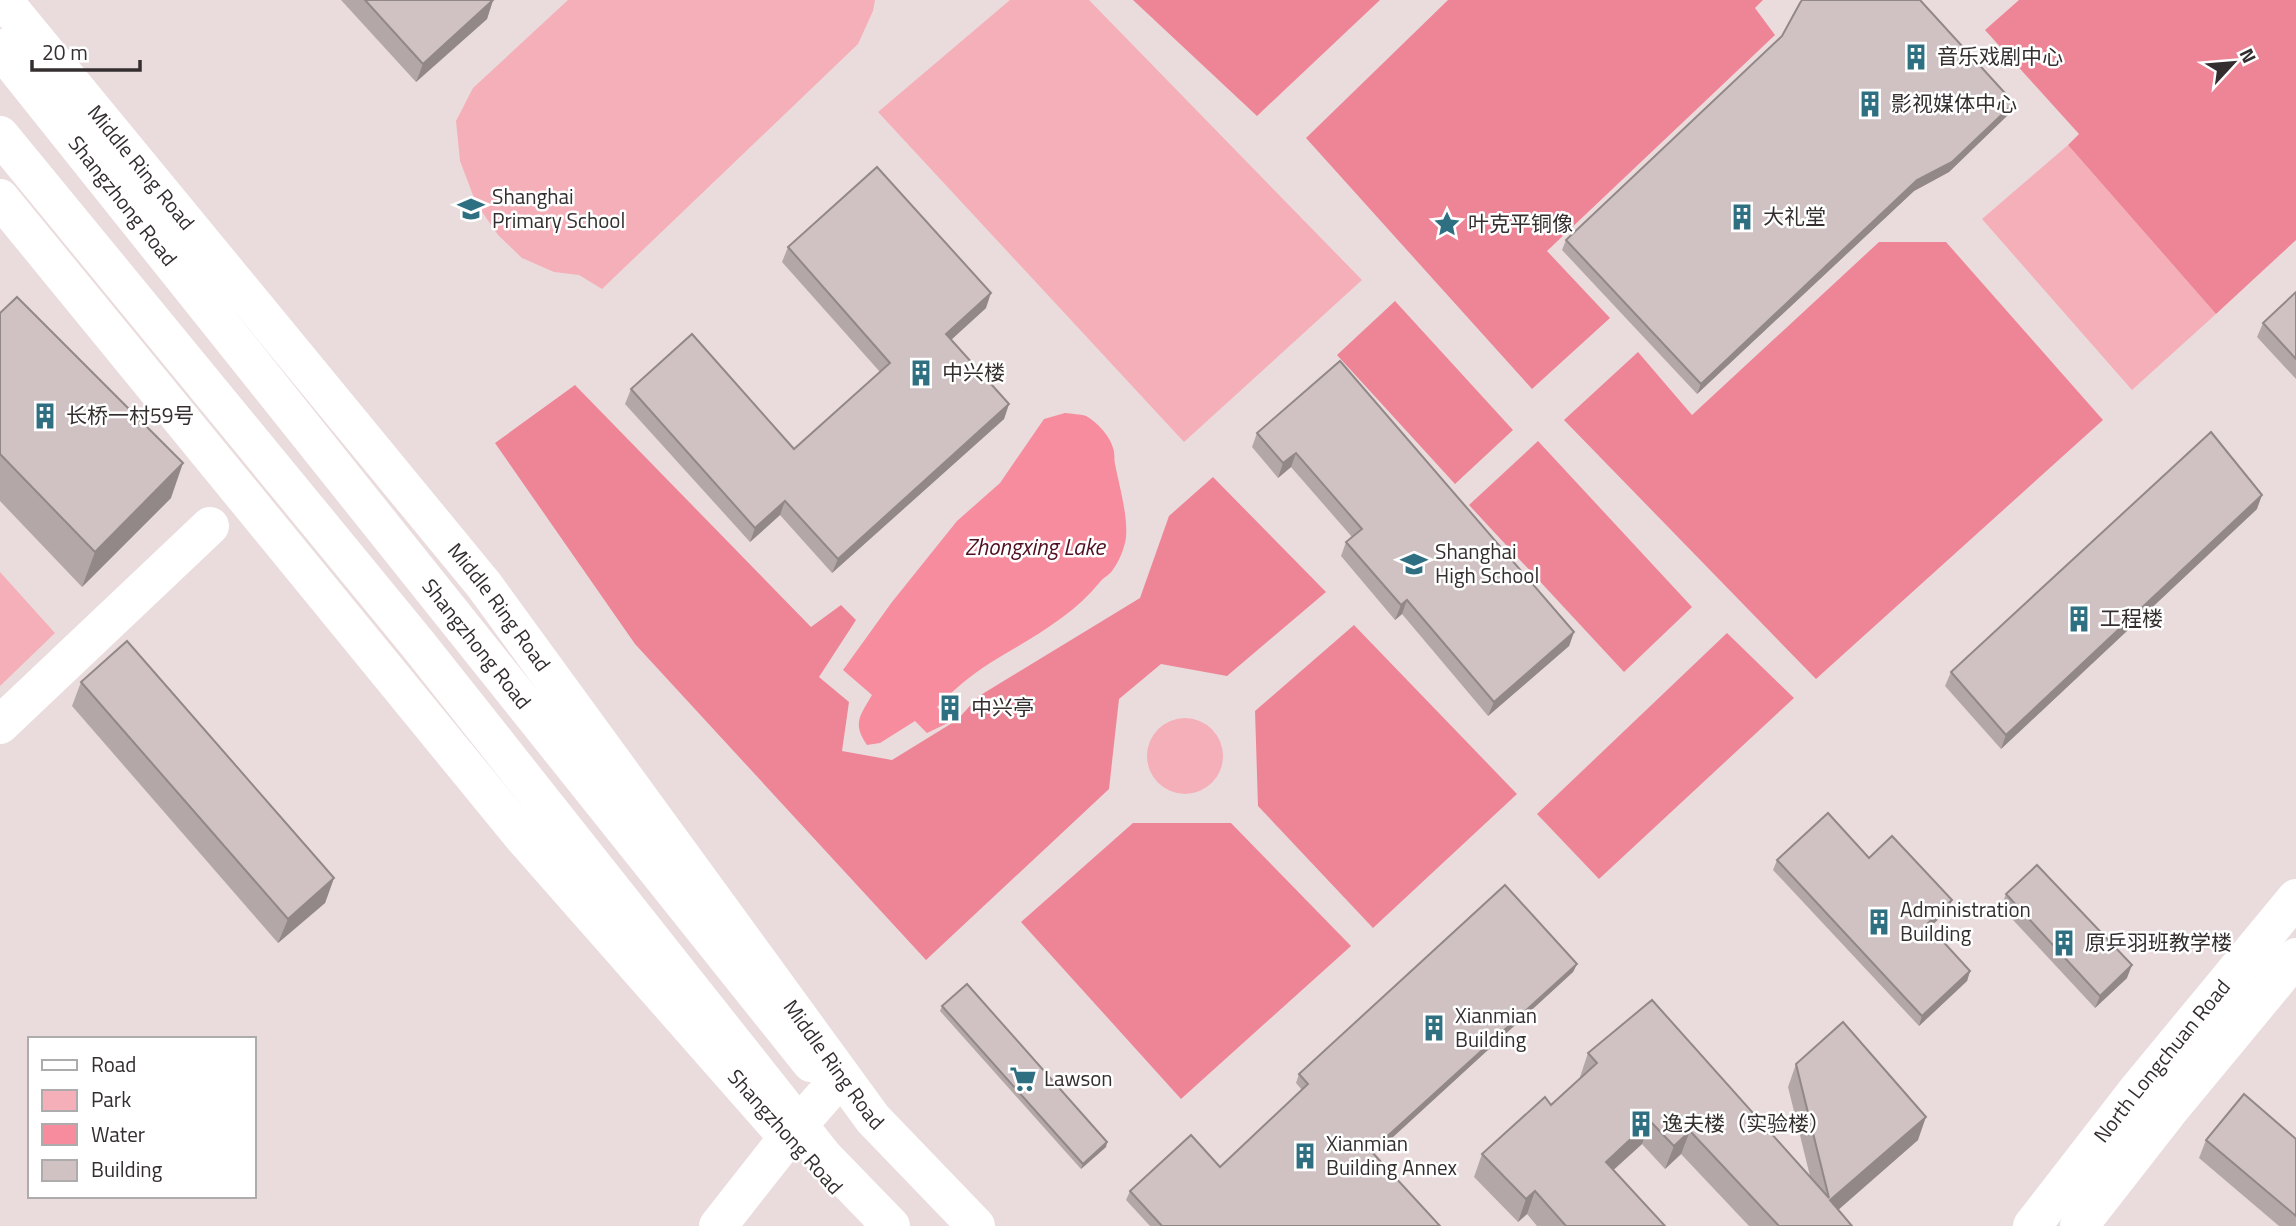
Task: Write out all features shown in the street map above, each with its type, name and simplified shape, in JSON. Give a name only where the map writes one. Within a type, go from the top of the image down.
[{"type":"main road","name":"Middle Ring Road","points":[[3,0],[484,585],[873,1119],[976,1226]]},
{"type":"main road","name":"Shangzhong Road","points":[[0,47],[831,1088],[894,1164],[966,1226]]},
{"type":"main road","points":[[0,135],[417,643],[824,1157],[891,1226]]},
{"type":"main road","name":"Shangzhong Road","points":[[0,198],[523,837],[788,1137],[871,1226]]},
{"type":"main road","points":[[0,725],[210,526]]},
{"type":"main road","name":"North Longchuan Road","points":[[2032,1226],[2139,1088],[2296,898]]},
{"type":"main road","name":"North Longchuan Road","points":[[2079,1226],[2168,1112],[2296,957]]},
{"type":"main road","points":[[718,1226],[788,1137],[831,1088]]},
{"type":"green space","points":[[568,0],[875,0],[858,44],[602,289],[579,275],[554,272],[522,258],[498,235],[476,203],[460,161],[456,121],[473,88]]},
{"type":"green space","points":[[1010,0],[1089,0],[1362,280],[1184,442],[878,112]]},
{"type":"green space","points":[[2068,145],[2216,314],[2132,390],[1982,219]]},
{"type":"green space","points":[[0,572],[55,633],[0,686]]},
{"type":"green space","points":[[1178,718],[1192,718],[1206,724],[1217,735],[1223,756],[1220,771],[1212,783],[1192,794],[1178,794],[1164,788],[1153,777],[1147,763],[1147,749],[1153,735],[1164,724]]},
{"type":"shaded area","points":[[1133,0],[1380,0],[1257,116]]},
{"type":"shaded area","points":[[1448,0],[1763,0],[1755,8],[1775,35],[1547,251],[1610,318],[1532,389],[1306,138]]},
{"type":"shaded area","points":[[2019,0],[2296,0],[2296,240],[2216,314],[2068,145],[2079,134],[1985,30]]},
{"type":"shaded area","points":[[1879,242],[1946,242],[2103,420],[1816,679],[1564,420],[1638,352],[1692,415]]},
{"type":"shaded area","points":[[1395,301],[1513,430],[1455,484],[1337,355]]},
{"type":"shaded area","points":[[575,385],[811,627],[841,605],[856,620],[819,677],[849,702],[842,751],[892,760],[957,720],[979,696],[1140,598],[1169,516],[1213,477],[1326,592],[1227,676],[1161,664],[1119,699],[1109,789],[926,960],[635,644],[495,443]]},
{"type":"shaded area","points":[[1538,441],[1692,607],[1624,672],[1469,505]]},
{"type":"shaded area","points":[[1354,625],[1517,794],[1373,928],[1258,806],[1255,711]]},
{"type":"shaded area","points":[[1727,633],[1794,698],[1599,879],[1537,814]]},
{"type":"shaded area","points":[[1133,823],[1231,823],[1351,946],[1181,1099],[1021,922]]},
{"type":"water","name":"Zhongxing Lake","points":[[1065,413],[1084,415],[1102,430],[1111,443],[1126,528],[1124,545],[1117,563],[1089,595],[1063,617],[983,668],[949,695],[937,707],[950,722],[927,733],[915,721],[880,743],[867,745],[860,731],[859,720],[872,695],[843,670],[892,602],[957,521],[1000,483],[1044,419]]},
{"type":"building","points":[[365,0],[493,0],[423,64]]},
{"type":"building","name":"大礼堂","points":[[1802,0],[1920,0],[2014,103],[1952,162],[1917,180],[1701,384],[1566,240],[1782,36]]},
{"type":"building","name":"中兴楼","points":[[877,167],[991,293],[946,334],[1009,404],[838,559],[785,501],[755,528],[631,389],[692,334],[794,449],[890,363],[788,247]]},
{"type":"building","points":[[2296,292],[2296,359],[2263,323]]},
{"type":"building","name":"长桥一村59号","points":[[17,297],[183,463],[95,552],[0,454],[0,313]]},
{"type":"building","points":[[1340,361],[1574,632],[1494,702],[1407,600],[1401,605],[1346,542],[1362,529],[1296,453],[1283,463],[1257,433]]},
{"type":"building","name":"工程楼","points":[[2211,432],[2262,495],[2006,735],[1951,672]]},
{"type":"building","points":[[127,641],[334,878],[288,919],[81,682]]},
{"type":"building","name":"Administration Building","points":[[1828,813],[1869,858],[1892,836],[1952,900],[1927,924],[1970,971],[1922,1016],[1777,860]]},
{"type":"building","name":"原乒羽班教学楼","points":[[2037,865],[2132,965],[2100,996],[2006,894]]},
{"type":"building","points":[[1505,885],[1577,964],[1371,1151],[1440,1226],[1162,1226],[1130,1191],[1191,1135],[1220,1167],[1308,1084],[1299,1074]]},
{"type":"building","name":"Lawson","points":[[967,984],[1107,1142],[1083,1164],[942,1006]]},
{"type":"building","points":[[1652,1000],[1829,1198],[1796,1064],[1843,1022],[1926,1117],[1830,1200],[1852,1226],[1779,1226],[1690,1131],[1674,1146],[1650,1121],[1606,1162],[1665,1226],[1566,1226],[1535,1191],[1526,1199],[1482,1154],[1545,1097],[1551,1105],[1597,1063],[1588,1053]]},
{"type":"building","points":[[2244,1094],[2296,1139],[2296,1216],[2206,1140]]},
{"type":"place","name":"音乐戏剧中心","points":[[1916,57]]},
{"type":"place","name":"影视媒体中心","points":[[1870,104]]},
{"type":"place","name":"Shanghai Primary School","points":[[471,209]]},
{"type":"place","name":"大礼堂","points":[[1742,217]]},
{"type":"place","name":"叶克平铜像","points":[[1447,224]]},
{"type":"place","name":"中兴楼","points":[[921,373]]},
{"type":"place","name":"长桥一村59号","points":[[45,416]]},
{"type":"place","name":"Shanghai High School","points":[[1414,564]]},
{"type":"place","name":"工程楼","points":[[2079,619]]},
{"type":"place","name":"中兴亭","points":[[950,708]]},
{"type":"place","name":"Administration Building","points":[[1879,922]]},
{"type":"place","name":"原乒羽班教学楼","points":[[2064,943]]},
{"type":"place","name":"Xianmian Building","points":[[1434,1028]]},
{"type":"place","name":"Lawson","points":[[1023,1079]]},
{"type":"place","name":"逸夫楼（实验楼）","points":[[1641,1124]]},
{"type":"place","name":"Xianmian Building Annex","points":[[1305,1156]]}]
